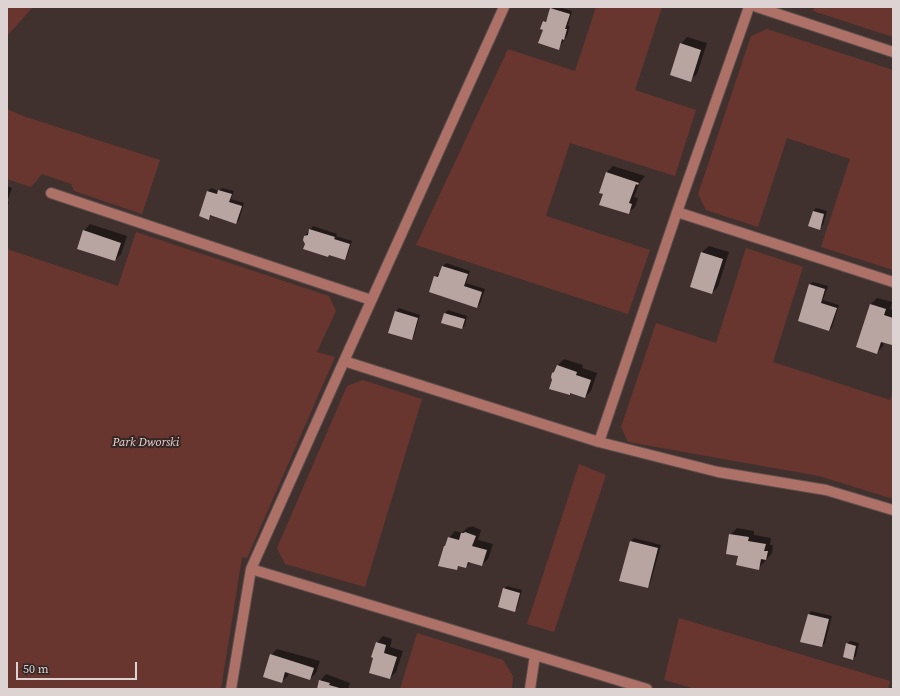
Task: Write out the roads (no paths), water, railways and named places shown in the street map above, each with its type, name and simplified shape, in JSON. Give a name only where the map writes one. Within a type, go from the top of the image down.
[{"type":"street","points":[[231,689],[251,569],[504,7]]},
{"type":"street","points":[[599,442],[677,212],[749,7]]},
{"type":"street","points":[[757,7],[893,52]]},
{"type":"street","points":[[51,193],[371,300]]},
{"type":"street","points":[[677,212],[893,282]]},
{"type":"street","points":[[344,361],[599,442],[718,472],[826,490],[893,510]]},
{"type":"street","points":[[251,569],[647,689]]},
{"type":"street","points":[[530,689],[535,655]]},
{"type":"park label","name":"Park Dworski","points":[[146,443]]}]
